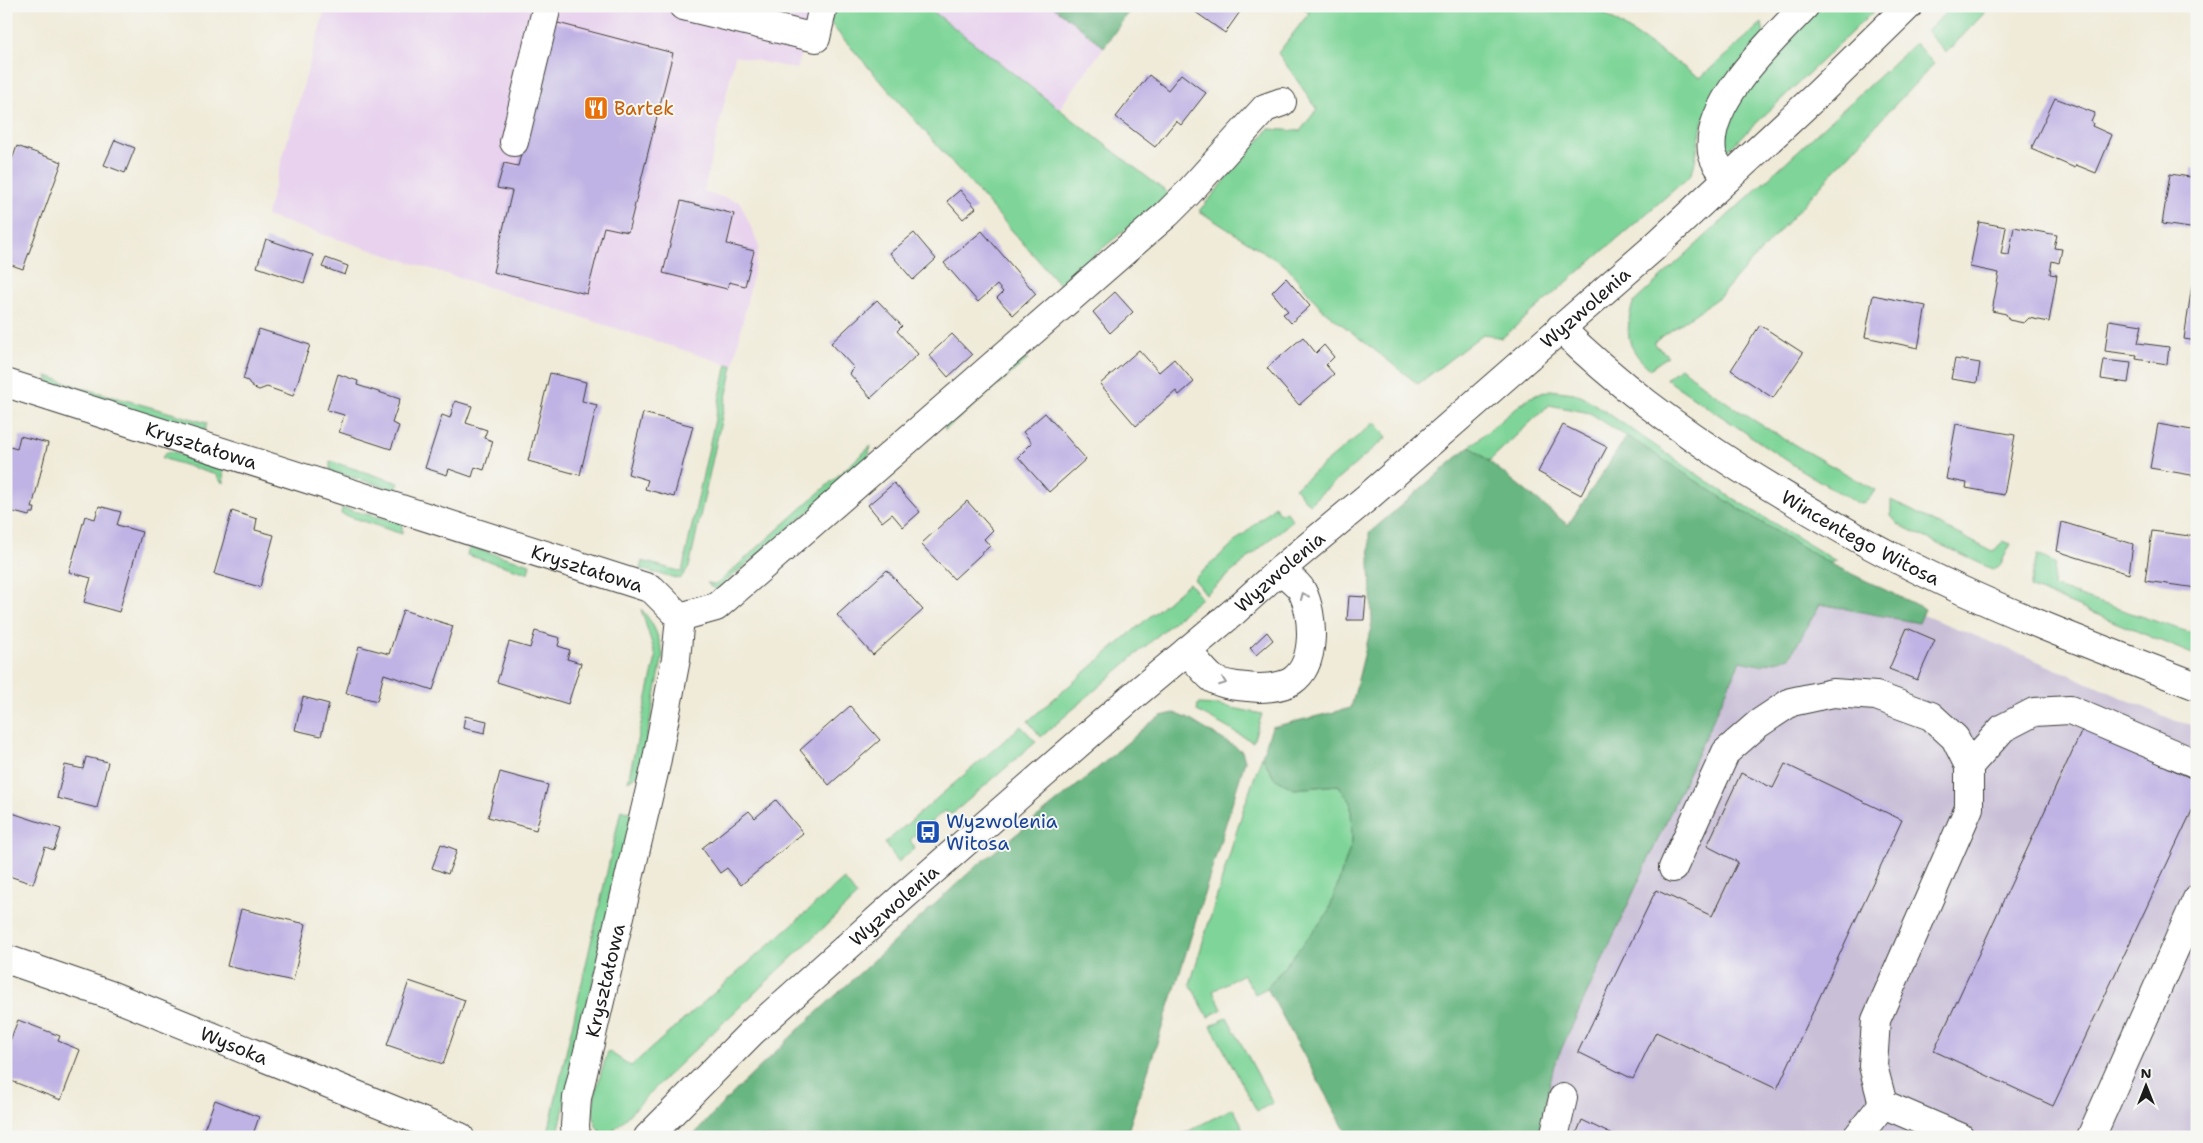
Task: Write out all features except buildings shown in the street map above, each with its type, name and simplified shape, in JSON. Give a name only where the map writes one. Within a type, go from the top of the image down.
[{"type":"street","points":[[514,142],[548,6]]},
{"type":"street","points":[[683,6],[816,38],[823,6]]},
{"type":"street","points":[[1727,179],[1712,154],[1712,127],[1731,90],[1805,6]]},
{"type":"street","name":"Wyzwolenia","points":[[648,1137],[754,1031],[805,984],[1652,249],[1908,6]]},
{"type":"street","points":[[680,617],[716,607],[1166,214],[1187,194],[1265,108],[1282,102]]},
{"type":"street","name":"Wincentego Witosa","points":[[1560,328],[1609,374],[1658,413],[1798,505],[1895,558],[2061,634],[2197,686]]},
{"type":"street","name":"Kryształowa","points":[[6,383],[652,589],[680,617],[676,659],[656,764],[577,1098],[574,1126],[576,1137]]},
{"type":"street","points":[[1187,651],[1213,679],[1233,686],[1255,688],[1275,686],[1292,680],[1303,667],[1310,648],[1311,629],[1308,607],[1301,589],[1280,570]]},
{"type":"street","points":[[1673,868],[1726,752],[1758,724],[1791,702],[1833,693],[1876,696],[1931,716],[1955,738],[1968,766],[1968,808],[1876,1020],[1873,1066],[1883,1104]]},
{"type":"street","points":[[1968,766],[2003,728],[2034,712],[2070,710],[2197,764]]},
{"type":"street","points":[[2091,1137],[2197,899]]},
{"type":"street","name":"Wysoka","points":[[6,959],[110,996],[460,1137]]},
{"type":"street","points":[[1554,1137],[1563,1098]]},
{"type":"street","points":[[1857,1137],[1883,1104]]},
{"type":"street","points":[[1883,1104],[1960,1137]]},
{"type":"shaded area","points":[[326,6],[812,6],[797,69],[735,56],[704,192],[740,202],[759,246],[733,366],[266,216]]},
{"type":"shaded area","points":[[925,6],[1053,6],[1104,47],[1059,109]]},
{"type":"shaded area","points":[[1819,604],[1918,623],[1923,615],[2021,654],[2176,721],[2197,726],[2197,1137],[1538,1137],[1554,1065],[1740,661],[1760,665],[1790,657]]},
{"type":"green space","points":[[834,6],[926,6],[1169,194],[1059,284],[834,28],[830,22]]},
{"type":"green space","points":[[1053,6],[1133,6],[1104,47]]},
{"type":"green space","points":[[1301,6],[1593,6],[1700,78],[1762,23],[1764,34],[1703,120],[1694,166],[1690,176],[1502,338],[1483,334],[1418,384],[1322,309],[1286,266],[1199,211],[1269,129],[1300,131],[1317,109],[1278,53],[1309,13]]},
{"type":"green space","points":[[1816,6],[1879,6],[1724,154],[1726,114]]},
{"type":"green space","points":[[1953,6],[1991,6],[1946,53],[1926,31]]},
{"type":"green space","points":[[1915,43],[1934,64],[1719,297],[1653,343],[1668,356],[1650,369],[1636,354],[1630,340],[1628,332],[1633,303]]},
{"type":"green space","points":[[1019,359],[1028,359],[945,430],[945,424]]},
{"type":"green space","points":[[727,364],[733,366],[689,567],[680,579],[640,569],[642,561],[682,572]]},
{"type":"green space","points":[[1681,367],[1750,418],[1799,448],[1875,490],[1865,502],[1855,502],[1801,470],[1666,379]]},
{"type":"green space","points":[[47,376],[79,387],[207,423],[204,432],[50,384]]},
{"type":"green space","points":[[1550,390],[1574,393],[1587,399],[1729,496],[1836,561],[1829,563],[1744,512],[1590,413],[1549,405],[1489,461],[1470,446],[1528,398]]},
{"type":"green space","points":[[1375,422],[1387,437],[1309,504],[1295,488]]},
{"type":"green space","points":[[1627,436],[1744,512],[1829,563],[1925,609],[1919,623],[1820,604],[1790,657],[1760,665],[1740,661],[1554,1065],[1538,1137],[1345,1137],[1345,1130],[1267,988],[1328,913],[1352,842],[1351,802],[1338,785],[1294,789],[1274,778],[1262,756],[1272,727],[1351,708],[1372,623],[1369,533],[1470,446],[1568,525]]},
{"type":"green space","points":[[871,446],[867,462],[716,590],[707,583],[717,584]]},
{"type":"green space","points":[[171,451],[219,466],[223,471],[224,483],[216,475],[162,458],[165,453]]},
{"type":"green space","points":[[330,461],[399,483],[396,490],[330,471]]},
{"type":"green space","points":[[1891,500],[1993,552],[2003,541],[2011,544],[1999,567],[1994,570],[1899,525],[1891,516]]},
{"type":"green space","points":[[1275,506],[1279,514],[1286,511],[1293,520],[1206,594],[1194,579]]},
{"type":"green space","points":[[342,508],[402,523],[402,534],[341,514]]},
{"type":"green space","points":[[469,547],[530,564],[528,573],[467,555]]},
{"type":"green space","points":[[2037,555],[2055,563],[2053,587],[2197,635],[2197,656],[2030,587]]},
{"type":"green space","points":[[1189,583],[1201,598],[1041,737],[1028,721]]},
{"type":"green space","points":[[641,609],[655,630],[663,655],[640,773],[628,781],[656,657]]},
{"type":"green space","points":[[1198,704],[1218,705],[1262,714],[1253,742],[1197,711]]},
{"type":"green space","points":[[1174,713],[1187,718],[1242,751],[1245,761],[1177,982],[1126,1137],[692,1137],[723,1103],[800,1028],[973,869],[1079,784],[1149,724],[1161,716]]},
{"type":"green space","points":[[1021,726],[1036,742],[952,814],[944,811],[910,840],[915,848],[898,862],[885,843]]},
{"type":"green space","points":[[1262,756],[1274,778],[1294,789],[1338,785],[1351,802],[1352,842],[1328,913],[1267,988],[1255,994],[1243,974],[1213,991],[1222,1009],[1208,1017],[1190,984],[1244,807]]},
{"type":"green space","points":[[621,810],[633,813],[557,1137],[547,1137]]},
{"type":"green space","points":[[844,879],[857,896],[667,1076],[608,1136],[599,1130],[594,1122],[594,1098],[608,1051],[631,1066]]},
{"type":"green space","points":[[1227,1017],[1273,1103],[1257,1111],[1211,1026]]},
{"type":"green space","points":[[1233,1108],[1248,1137],[1177,1137]]},
{"type":"place","name":"Bartek","points":[[596,108]]},
{"type":"place","name":"Wyzwolenia Witosa","points":[[928,832]]}]
